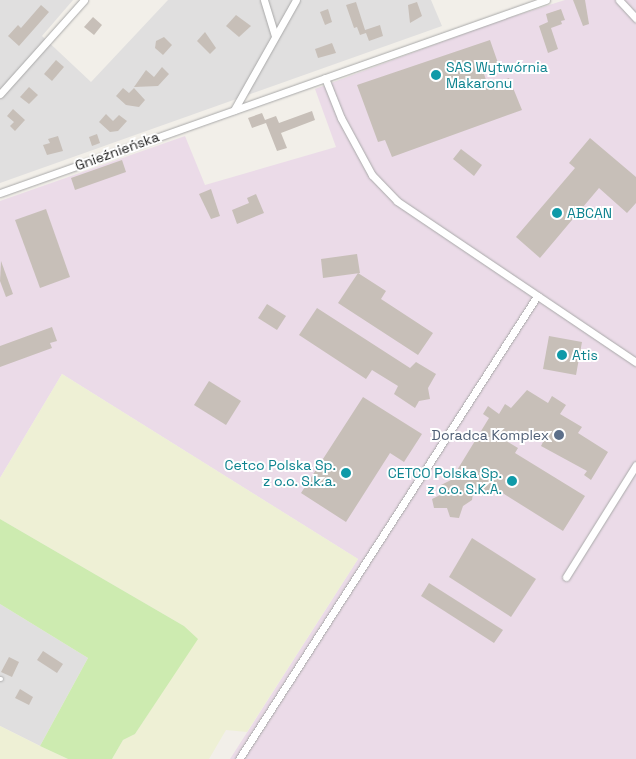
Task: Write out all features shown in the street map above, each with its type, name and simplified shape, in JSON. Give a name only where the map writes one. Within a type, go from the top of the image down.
[{"type":"street","points":[[0,94],[84,0]]},
{"type":"street","points":[[264,0],[275,35]]},
{"type":"street","points":[[234,110],[296,0]]},
{"type":"street","name":"Gnieźnieńska","points":[[0,193],[546,0]]},
{"type":"street","points":[[619,0],[636,18]]},
{"type":"street","points":[[325,78],[352,140],[372,175],[385,188],[417,216],[636,362]]},
{"type":"street","points":[[239,759],[537,296]]},
{"type":"street","points":[[566,577],[636,464]]},
{"type":"shaded area","points":[[0,0],[73,0],[42,36],[91,82],[168,0],[431,0],[442,26],[0,183]]},
{"type":"shaded area","points":[[565,0],[636,0],[636,759],[230,759],[358,559],[62,374],[0,478],[0,201],[185,136],[205,185],[336,147],[315,89],[495,22]]},
{"type":"shaded area","points":[[0,604],[88,658],[40,746],[0,726]]},
{"type":"green space","points":[[62,374],[358,559],[247,732],[226,730],[209,759],[112,759],[123,740],[135,734],[197,639],[184,626],[0,519],[0,478]]},
{"type":"green space","points":[[0,519],[184,626],[198,639],[135,734],[123,740],[112,759],[68,759],[40,746],[88,658],[0,604]]},
{"type":"green space","points":[[0,726],[40,746],[68,759],[0,759]]},
{"type":"building","points":[[573,0],[585,0],[589,24],[583,26]]},
{"type":"building","points":[[356,2],[365,30],[380,25],[383,36],[369,41],[366,33],[360,35],[357,27],[354,28],[346,5]]},
{"type":"building","points":[[417,2],[422,16],[410,23],[408,5]]},
{"type":"building","points":[[41,5],[49,12],[19,46],[8,36],[18,25],[21,28]]},
{"type":"building","points":[[328,9],[332,22],[325,25],[320,12]]},
{"type":"building","points":[[561,9],[565,20],[561,21],[562,24],[551,28],[558,49],[548,53],[539,26],[548,22],[546,14]]},
{"type":"building","points":[[236,15],[251,26],[239,37],[226,26]]},
{"type":"building","points":[[93,17],[102,25],[94,35],[84,27]]},
{"type":"building","points":[[205,32],[216,48],[210,54],[197,41]]},
{"type":"building","points":[[164,37],[172,45],[163,55],[155,48],[156,41]]},
{"type":"building","points":[[490,40],[498,63],[482,68],[488,86],[509,78],[522,110],[392,157],[385,140],[378,142],[357,85]]},
{"type":"building","points":[[332,43],[336,53],[318,58],[315,49]]},
{"type":"building","points":[[56,60],[64,67],[52,81],[44,74]]},
{"type":"building","points":[[162,67],[169,74],[158,86],[134,87],[146,70],[154,77]]},
{"type":"building","points":[[29,87],[38,95],[29,104],[20,97]]},
{"type":"building","points":[[123,88],[129,93],[134,88],[145,100],[139,107],[126,105],[116,96]]},
{"type":"building","points":[[13,109],[25,120],[15,131],[10,126],[14,122],[7,116]]},
{"type":"building","points":[[312,111],[315,120],[281,133],[287,148],[277,151],[266,123],[252,128],[248,118],[262,113],[265,120],[276,116],[279,123]]},
{"type":"building","points":[[106,114],[113,121],[119,115],[127,121],[118,131],[110,132],[99,122]]},
{"type":"building","points":[[97,134],[100,143],[92,146],[89,137]]},
{"type":"building","points":[[58,136],[63,151],[47,155],[43,145],[50,143],[48,139]]},
{"type":"building","points":[[590,138],[636,177],[636,203],[627,213],[599,188],[540,258],[516,237],[575,168],[569,163]]},
{"type":"building","points":[[461,149],[482,165],[474,176],[453,159]]},
{"type":"building","points":[[122,160],[126,172],[75,190],[71,178]]},
{"type":"building","points":[[211,189],[220,216],[211,219],[199,194]]},
{"type":"building","points":[[256,194],[264,213],[237,224],[232,210],[249,203],[247,198]]},
{"type":"building","points":[[46,209],[70,277],[40,288],[15,220]]},
{"type":"building","points":[[357,254],[360,273],[323,278],[321,259]]},
{"type":"building","points":[[1,261],[13,294],[6,297],[0,281]]},
{"type":"building","points":[[358,273],[386,291],[381,299],[433,333],[418,355],[338,303]]},
{"type":"building","points":[[267,304],[286,316],[277,330],[258,318]]},
{"type":"building","points":[[317,308],[410,368],[416,362],[436,374],[428,388],[430,399],[419,401],[415,408],[394,394],[398,386],[372,370],[366,379],[299,335]]},
{"type":"building","points":[[52,327],[57,341],[50,343],[52,348],[0,367],[0,346]]},
{"type":"building","name":"Atis","points":[[549,336],[582,342],[576,375],[543,369]]},
{"type":"building","points":[[209,381],[241,401],[226,425],[194,405]]},
{"type":"building","points":[[527,390],[548,403],[552,396],[566,405],[560,414],[582,427],[578,433],[608,452],[591,480],[584,475],[587,471],[541,446],[544,440],[531,432],[527,437],[516,430],[508,442],[518,448],[515,453],[585,496],[563,531],[493,487],[487,496],[474,487],[472,500],[463,506],[459,518],[450,517],[447,508],[434,508],[432,499],[442,494],[441,485],[451,480],[489,418],[483,414],[488,406],[499,414],[505,404],[511,408]]},
{"type":"building","name":"Cetco Polska Sp. z o.o. S.k.a.","points":[[363,397],[422,434],[404,462],[390,453],[346,522],[301,493]]},
{"type":"building","points":[[472,538],[536,579],[511,617],[449,577]]},
{"type":"building","points":[[429,583],[503,630],[494,643],[421,596]]},
{"type":"building","points":[[43,651],[63,664],[57,673],[37,660]]},
{"type":"building","points":[[9,657],[19,662],[12,677],[1,672]]},
{"type":"building","points":[[20,689],[33,697],[29,705],[15,698]]},
{"type":"place","name":"SAS Wytwórnia Makaronu","points":[[436,75]]},
{"type":"place","name":"ABCAN","points":[[557,213]]},
{"type":"place","name":"Atis","points":[[562,355]]},
{"type":"place","name":"Doradca Komplex","points":[[559,435]]},
{"type":"place","name":"Cetco Polska Sp. z o.o. S.k.a.","points":[[346,473]]},
{"type":"place","name":"CETCO Polska Sp. z o.o. S.K.A.","points":[[512,481]]}]
